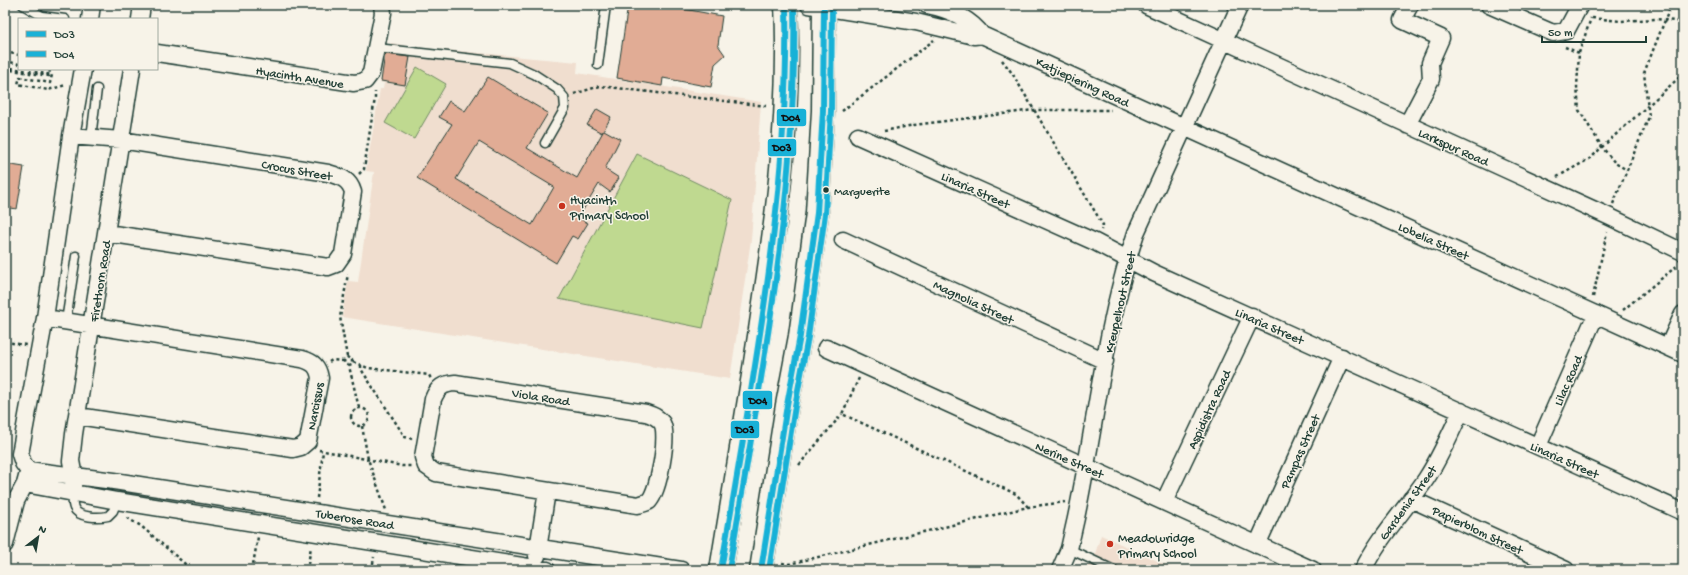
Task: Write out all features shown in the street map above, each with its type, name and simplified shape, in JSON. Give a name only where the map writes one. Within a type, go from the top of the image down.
[{"type":"main road","points":[[721,570],[774,235],[787,82],[786,5]]},
{"type":"main road","points":[[761,570],[800,336],[817,213],[823,111],[825,7]]},
{"type":"street","points":[[90,18],[92,5]]},
{"type":"street","points":[[140,18],[142,5]]},
{"type":"street","name":"Hyacinth Avenue","points":[[158,53],[354,83],[365,81],[371,74],[377,48],[383,13],[382,5]]},
{"type":"street","name":"Katjiepiering Road","points":[[927,5],[959,16],[974,25],[982,35],[1185,127]]},
{"type":"street","name":"Larkspur Road","points":[[1146,5],[1610,217],[1683,252]]},
{"type":"street","name":"Kreupelhout Street","points":[[1060,570],[1068,549],[1106,361],[1116,302],[1136,233],[1240,5]]},
{"type":"street","points":[[1407,125],[1431,79],[1430,63],[1441,38],[1402,20],[1410,5]]},
{"type":"street","points":[[1489,5],[1553,34],[1566,31],[1571,25],[1580,5]]},
{"type":"street","name":"Katjiepiering Road","points":[[825,7],[942,26],[974,36],[982,35]]},
{"type":"street","name":"Firethorn Road","points":[[73,484],[71,461],[132,70]]},
{"type":"street","points":[[5,544],[16,501],[27,477],[20,454],[45,318],[71,136],[82,75]]},
{"type":"street","name":"Lobelia Street","points":[[1185,127],[1683,354]]},
{"type":"street","name":"Crocus Street","points":[[71,136],[121,140],[328,173],[343,178],[350,184],[353,192],[343,254],[336,264],[328,267],[107,233]]},
{"type":"street","name":"Linaria Street","points":[[858,136],[1096,242],[1128,260],[1683,512]]},
{"type":"street","name":"Magnolia Street","points":[[842,240],[1106,361]]},
{"type":"street","name":"Lilac Road","points":[[1538,446],[1596,314]]},
{"type":"street","points":[[1668,347],[1683,314]]},
{"type":"street","name":"Aspidistra Road","points":[[1164,502],[1252,316]]},
{"type":"street","name":"Narcissus","points":[[45,318],[302,359],[315,365],[318,369],[320,378],[308,441],[301,447],[293,449],[78,416]]},
{"type":"street","name":"Nerine Street","points":[[826,348],[1313,570]]},
{"type":"street","name":"Pampas Street","points":[[1257,545],[1342,357]]},
{"type":"street","name":"Viola Road","points":[[455,382],[646,413],[655,416],[661,422],[665,431],[658,484],[648,502],[638,505],[547,491],[436,473],[426,466],[423,457],[433,399],[437,390],[445,384],[455,382]]},
{"type":"street","name":"Gardenia Street","points":[[1363,570],[1379,541],[1412,499],[1435,464],[1461,411]]},
{"type":"street","name":"Tuberose Road","points":[[27,477],[73,484],[114,481],[681,570]]},
{"type":"street","name":"Tuberose Road","points":[[73,484],[115,506],[260,524],[539,569]]},
{"type":"street","points":[[539,569],[539,547],[547,491]]},
{"type":"street","name":"Papierblom Street","points":[[1412,499],[1566,570]]},
{"type":"lane","points":[[23,5],[42,16],[57,18]]},
{"type":"lane","points":[[598,65],[606,5]]},
{"type":"lane","points":[[377,48],[510,63],[549,84],[564,97],[564,108],[545,143]]},
{"type":"lane","points":[[91,138],[97,89]]},
{"type":"lane","points":[[66,321],[76,256]]},
{"type":"lane","points":[[1068,549],[1114,570]]},
{"type":"path","points":[[1671,5],[1644,74],[1649,117],[1611,208],[1592,295],[1596,314],[1625,310],[1679,264],[1683,264]]},
{"type":"path","points":[[1592,18],[1620,21],[1656,19],[1683,22]]},
{"type":"path","points":[[1560,33],[1564,46],[1579,53],[1577,87],[1579,110],[1602,147],[1615,163],[1628,170]]},
{"type":"path","points":[[842,111],[939,36]]},
{"type":"path","points":[[5,52],[18,55]]},
{"type":"path","points":[[999,57],[1012,73],[1103,225],[1096,242]]},
{"type":"path","points":[[5,61],[18,64]]},
{"type":"path","points":[[5,68],[49,76],[50,70]]},
{"type":"path","points":[[5,68],[18,70]]},
{"type":"path","points":[[18,70],[52,75],[50,83],[20,78],[18,84],[48,90],[82,75]]},
{"type":"path","points":[[1550,190],[1557,177],[1591,158],[1683,74]]},
{"type":"path","points":[[564,97],[600,86],[766,106]]},
{"type":"path","points":[[364,169],[375,98],[374,91]]},
{"type":"path","points":[[858,136],[914,125],[1034,110],[1112,110]]},
{"type":"path","points":[[348,271],[340,317],[348,358],[350,358],[353,362],[368,368],[429,375]]},
{"type":"path","points":[[5,342],[40,347]]},
{"type":"path","points":[[332,360],[344,361],[348,358]]},
{"type":"path","points":[[344,361],[345,364],[349,366],[359,408]]},
{"type":"path","points":[[349,366],[353,362]]},
{"type":"path","points":[[361,365],[361,368],[405,437],[426,443]]},
{"type":"path","points":[[799,465],[842,414],[865,366]]},
{"type":"path","points":[[359,408],[366,410],[370,418],[368,422],[362,426],[354,424],[351,417],[352,413],[359,408]]},
{"type":"path","points":[[842,414],[1016,494],[1028,507]]},
{"type":"path","points":[[362,426],[368,459],[387,511],[386,516]]},
{"type":"path","points":[[317,450],[402,466]]},
{"type":"path","points":[[316,505],[323,451]]},
{"type":"path","points":[[782,563],[789,564],[1028,507],[1071,501]]},
{"type":"path","points":[[115,506],[141,526],[192,570]]},
{"type":"path","points":[[252,570],[260,524]]},
{"type":"path","points":[[307,570],[311,546]]},
{"type":"path","points":[[372,570],[374,553]]},
{"type":"shaded area","name":"Hyacinth Primary School","points":[[391,43],[413,47],[578,62],[577,73],[761,102],[751,240],[730,379],[342,317],[348,281],[358,282],[374,172],[366,171],[380,89],[383,89],[384,83],[380,82],[385,54],[390,55]]},
{"type":"shaded area","name":"Meadowridge Primary School","points":[[1101,535],[1177,570],[1086,570],[1095,554]]},
{"type":"green space","points":[[417,67],[446,84],[414,139],[385,123]]},
{"type":"green space","points":[[637,154],[732,200],[703,328],[559,299]]},
{"type":"building","points":[[628,5],[662,5],[722,16],[718,45],[725,55],[715,64],[711,87],[663,78],[662,86],[617,78]]},
{"type":"building","points":[[385,54],[410,57],[405,85],[381,81]]},
{"type":"building","points":[[488,77],[548,113],[527,148],[577,178],[604,130],[620,139],[605,169],[619,178],[610,192],[599,184],[578,218],[588,223],[578,239],[572,236],[556,263],[417,178],[452,124],[439,117],[449,101],[465,111]],"holes":[[[479,142],[554,187],[532,225],[456,179]]]},
{"type":"building","points":[[597,109],[611,117],[602,133],[587,125]]},
{"type":"building","points":[[5,164],[24,167],[17,209],[5,207]]},
{"type":"transit line","name":"D03","points":[[721,570],[767,289],[782,147],[786,76],[786,5]]},
{"type":"transit line","name":"D04","points":[[729,570],[775,289],[790,147],[794,76],[794,5]]},
{"type":"transit line","name":"D03","points":[[761,570],[787,405],[800,336],[817,213],[823,111],[824,5]]},
{"type":"transit line","name":"D04","points":[[769,570],[795,406],[808,337],[825,214],[831,111],[832,5]]},
{"type":"place","name":"Marguerite","points":[[826,190]]},
{"type":"place","name":"Hyacinth Primary School","points":[[562,206]]},
{"type":"place","name":"Meadowridge Primary School","points":[[1110,544]]}]
